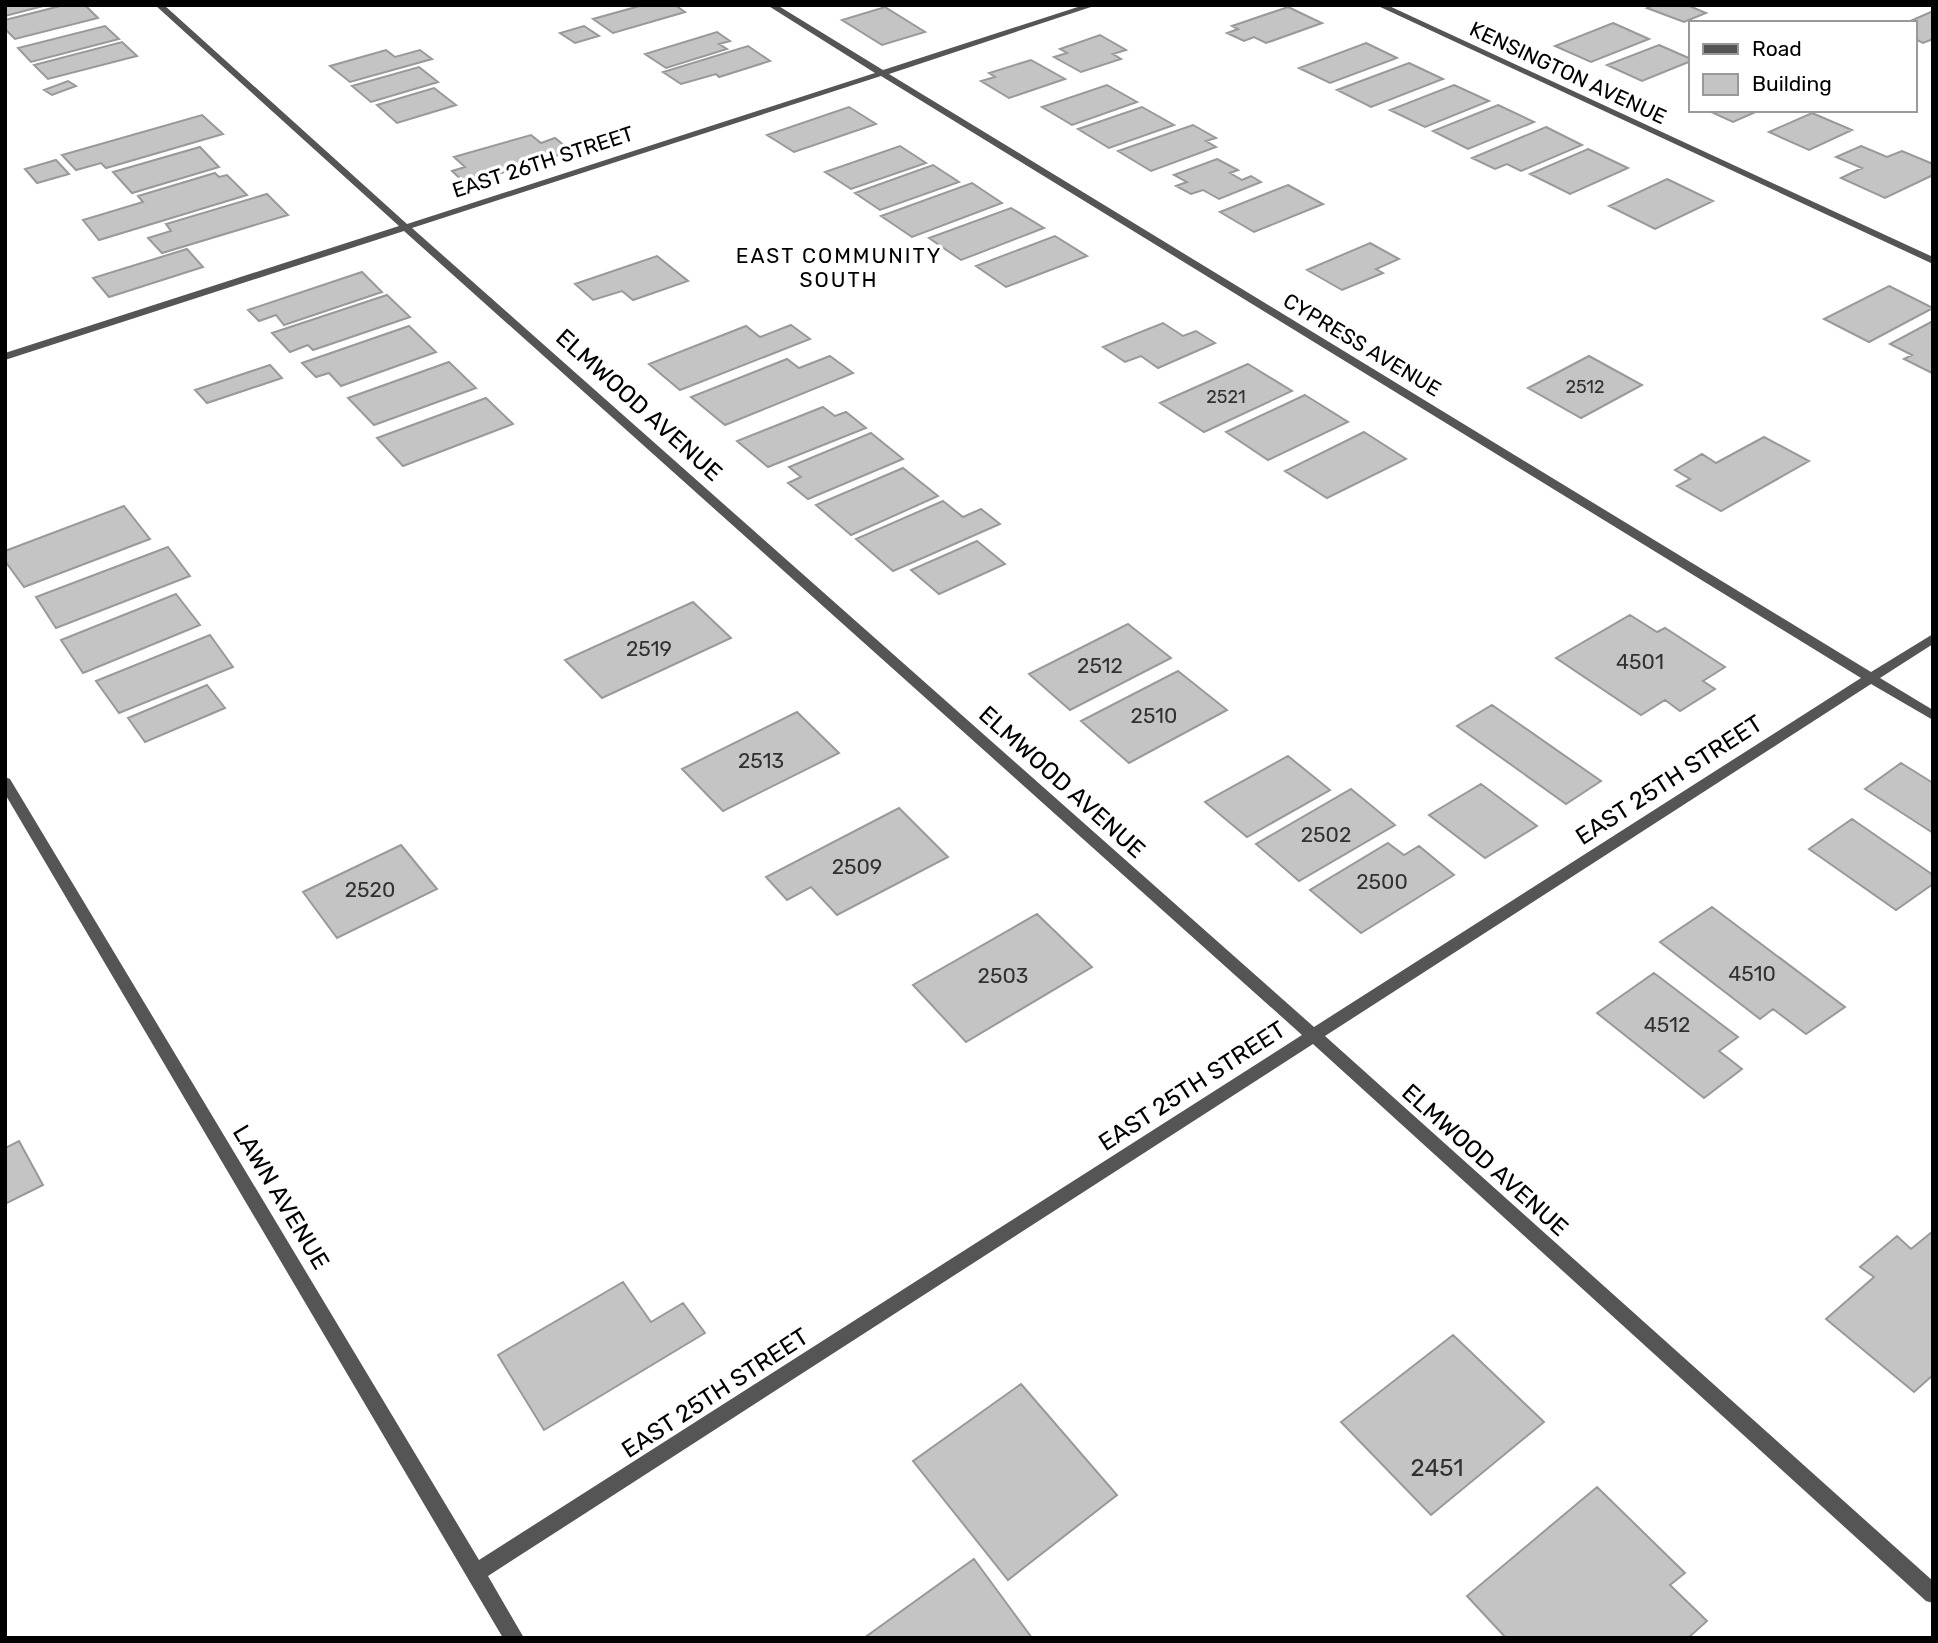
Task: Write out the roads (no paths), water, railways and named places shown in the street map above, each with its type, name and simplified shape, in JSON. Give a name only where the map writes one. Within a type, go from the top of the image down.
[{"type":"street","name":"ELMWOOD AVENUE","points":[[159,5],[1313,1035],[1933,1594]]},
{"type":"street","name":"CYPRESS AVENUE","points":[[771,5],[1933,716]]},
{"type":"street","name":"EAST 26TH STREET","points":[[5,357],[1093,5]]},
{"type":"street","name":"KENSINGTON AVENUE","points":[[1380,5],[1933,261]]},
{"type":"street","name":"EAST 25TH STREET","points":[[476,1573],[1933,638]]},
{"type":"street","name":"LAWN AVENUE","points":[[5,782],[514,1638]]},
{"type":"district","name":"EAST COMMUNITY SOUTH","points":[[839,268]]}]
